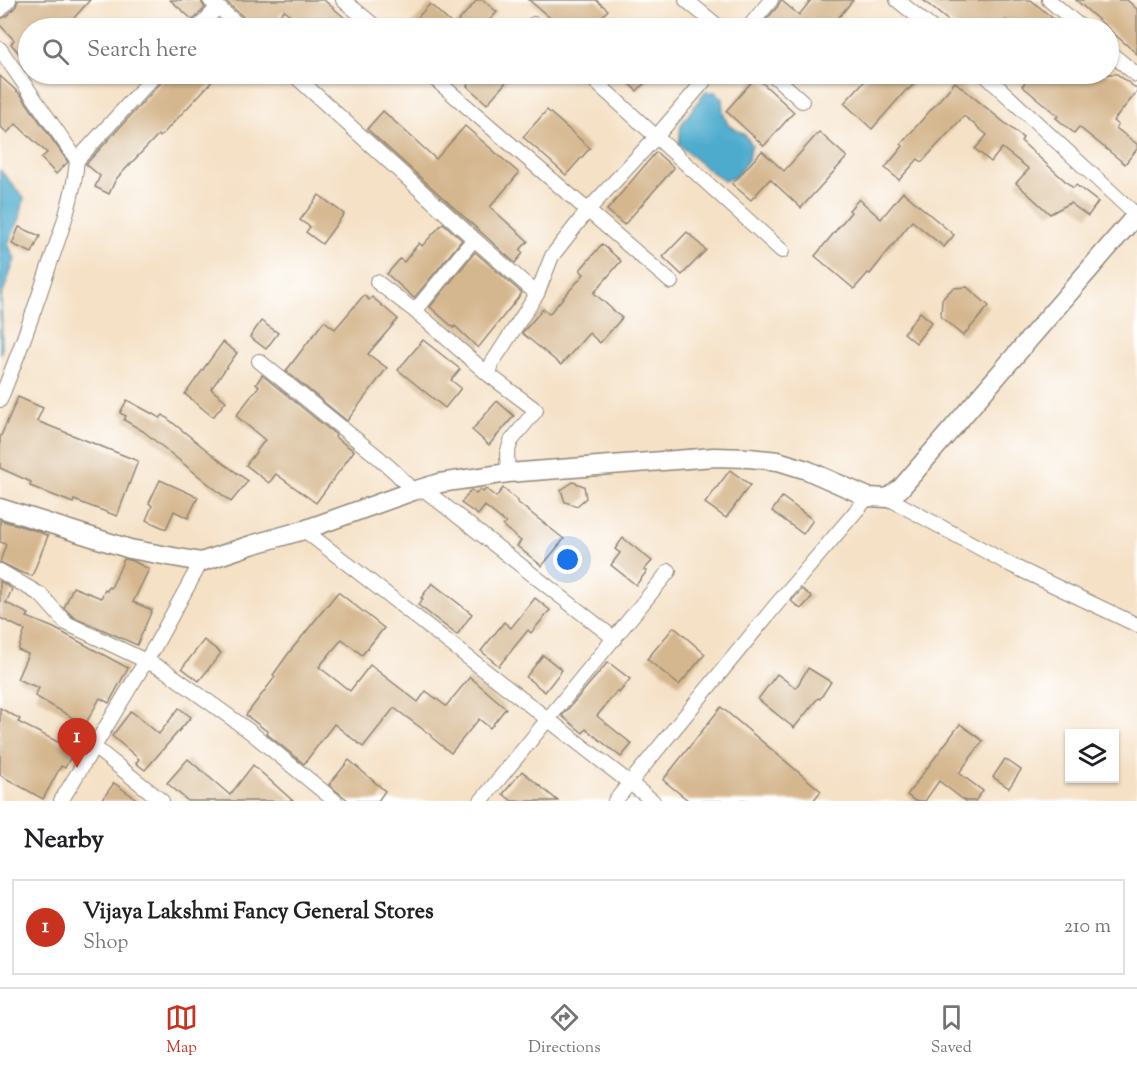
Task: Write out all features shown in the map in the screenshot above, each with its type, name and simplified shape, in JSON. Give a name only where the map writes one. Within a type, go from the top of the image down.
[{"type":"street","points":[[0,10],[9,0]]},
{"type":"street","points":[[343,0],[365,18]]},
{"type":"street","points":[[686,0],[708,18]]},
{"type":"street","points":[[756,18],[771,0]]},
{"type":"street","points":[[897,0],[920,18]]},
{"type":"street","points":[[1049,0],[1070,18]]},
{"type":"street","points":[[204,18],[214,3],[231,18]]},
{"type":"street","points":[[0,49],[18,75]]},
{"type":"street","points":[[1119,60],[1137,75]]},
{"type":"street","points":[[24,84],[77,160]]},
{"type":"street","points":[[0,400],[60,233],[75,180],[77,160],[147,84]]},
{"type":"street","points":[[304,84],[537,294]]},
{"type":"street","points":[[441,84],[670,282]]},
{"type":"street","points":[[598,84],[782,251]]},
{"type":"street","points":[[489,375],[492,363],[537,294],[552,256],[588,210],[701,84]]},
{"type":"street","points":[[783,84],[802,101]]},
{"type":"street","points":[[888,498],[901,488],[1137,214],[995,84]]},
{"type":"street","points":[[416,312],[474,239]]},
{"type":"street","points":[[377,282],[416,312],[489,375],[536,410],[511,441],[507,454],[508,473]]},
{"type":"street","points":[[259,361],[417,490],[615,639]]},
{"type":"street","points":[[0,508],[130,549],[201,562],[304,530],[440,483],[508,473],[714,457],[749,458],[778,461],[807,470],[868,497],[888,498],[1011,565],[1137,625]]},
{"type":"street","points":[[615,801],[868,497]]},
{"type":"street","points":[[304,530],[653,801]]},
{"type":"street","points":[[61,801],[146,661],[201,562]]},
{"type":"street","points":[[0,571],[41,595],[66,623],[166,671],[248,730],[335,801]]},
{"type":"street","points":[[481,801],[669,571]]},
{"type":"street","points":[[94,747],[162,801]]},
{"type":"water","points":[[705,92],[716,92],[722,98],[723,112],[728,125],[744,134],[752,145],[748,160],[735,177],[724,181],[679,145],[681,125]]},
{"type":"water","points":[[0,170],[24,198],[20,218],[8,244],[15,259],[1,298],[2,348],[0,354]]},
{"type":"building","points":[[18,0],[90,0],[74,18],[18,18],[18,52],[11,44],[14,40],[0,25],[0,19],[7,16]]},
{"type":"building","points":[[170,0],[201,0],[205,8],[195,18],[191,18]]},
{"type":"building","points":[[224,0],[324,0],[345,18],[293,18],[284,10],[277,18],[245,18]]},
{"type":"building","points":[[477,0],[483,0],[497,12],[492,18],[461,18]]},
{"type":"building","points":[[529,0],[596,0],[608,10],[600,18],[550,18]]},
{"type":"building","points":[[781,0],[799,15],[811,0],[853,0],[838,18],[768,18]]},
{"type":"building","points":[[923,0],[1031,0],[1052,18],[945,18]]},
{"type":"building","points":[[1076,0],[1127,0],[1137,9],[1137,54],[1119,38],[1119,18],[1096,18]]},
{"type":"building","points":[[430,4],[445,18],[417,18]]},
{"type":"building","points":[[0,76],[21,95],[68,162],[56,174],[41,158],[47,153],[16,124],[7,133],[0,126]]},
{"type":"building","points":[[1119,76],[1137,89],[1137,92],[1113,121],[1118,125],[1116,128],[1137,144],[1137,149],[1125,164],[1079,127],[1074,133],[1056,118],[1058,116],[1022,86],[1024,84],[1119,84]]},
{"type":"building","points":[[160,84],[210,84],[160,137],[158,135],[116,179],[109,194],[95,187],[100,176],[86,164]]},
{"type":"building","points":[[469,84],[504,84],[487,104],[467,86]]},
{"type":"building","points":[[629,84],[644,84],[637,91]]},
{"type":"building","points":[[750,84],[764,84],[794,112],[764,146],[726,111]]},
{"type":"building","points":[[862,84],[914,84],[872,129],[844,103]]},
{"type":"building","points":[[953,84],[957,84],[1023,138],[1021,141],[1073,188],[1076,185],[1098,202],[1088,216],[1070,203],[1050,214],[1016,183],[1029,169],[1002,148],[991,162],[975,149],[987,135],[964,116],[922,162],[918,159],[899,180],[885,168],[903,146],[901,144]]},
{"type":"building","points":[[547,110],[590,148],[566,175],[523,137]]},
{"type":"building","points":[[383,111],[436,159],[465,126],[519,173],[490,207],[528,241],[520,250],[523,253],[515,263],[367,129]]},
{"type":"building","points":[[819,132],[847,157],[801,208],[770,179],[751,200],[732,184],[762,151],[784,171]]},
{"type":"building","points":[[656,152],[674,168],[624,225],[607,210]]},
{"type":"building","points":[[903,192],[954,235],[944,247],[912,221],[870,274],[868,273],[854,289],[815,256],[859,199],[881,219]]},
{"type":"building","points":[[319,195],[344,214],[322,244],[306,232],[310,227],[300,220]]},
{"type":"building","points":[[443,223],[462,240],[414,298],[387,274],[400,259],[404,262],[419,243],[422,246]]},
{"type":"building","points":[[19,227],[40,236],[32,253],[12,244]]},
{"type":"building","points":[[687,232],[706,250],[682,275],[663,257]]},
{"type":"building","points":[[602,244],[621,261],[594,293],[622,318],[600,343],[589,333],[561,365],[522,333],[543,309],[549,314],[584,274],[580,270]]},
{"type":"building","points":[[475,252],[522,293],[478,348],[430,307]]},
{"type":"building","points":[[967,287],[989,306],[963,336],[941,317],[942,299],[953,288]]},
{"type":"building","points":[[364,295],[369,300],[372,297],[398,319],[368,354],[387,368],[347,421],[286,371],[324,321],[335,329]]},
{"type":"building","points":[[920,312],[932,322],[916,343],[904,333]]},
{"type":"building","points":[[261,321],[278,333],[266,349],[250,337]]},
{"type":"building","points":[[423,340],[460,369],[451,380],[461,388],[445,408],[398,370]]},
{"type":"building","points":[[223,342],[237,353],[211,389],[226,401],[213,417],[185,394]]},
{"type":"building","points":[[262,375],[354,451],[316,503],[276,474],[269,483],[246,465],[265,440],[236,416],[259,386],[256,384]]},
{"type":"building","points":[[18,397],[43,408],[37,421],[138,461],[117,516],[74,500],[73,503],[30,486],[31,482],[0,468],[0,438]]},
{"type":"building","points":[[127,400],[160,418],[163,415],[248,481],[231,502],[143,431],[124,420],[126,416],[120,413]]},
{"type":"building","points":[[497,401],[514,416],[489,445],[472,430]]},
{"type":"building","points":[[730,470],[750,485],[726,518],[705,503]]},
{"type":"building","points":[[160,480],[198,497],[188,518],[174,511],[166,529],[146,520],[152,506],[149,503]]},
{"type":"building","points":[[573,482],[584,486],[586,498],[577,506],[565,502],[561,490]]},
{"type":"building","points":[[503,488],[564,539],[542,566],[517,546],[521,541],[503,526],[506,523],[485,506],[478,515],[461,503],[471,490],[476,494],[480,489],[483,492],[486,489],[496,497]]},
{"type":"building","points":[[782,497],[813,520],[803,534],[772,511]]},
{"type":"building","points":[[0,520],[48,536],[32,576],[0,562],[6,544],[0,542]]},
{"type":"building","points":[[623,538],[652,561],[636,585],[611,565],[620,553],[615,549]]},
{"type":"building","points":[[124,559],[149,569],[133,602],[152,610],[137,645],[72,616],[64,608],[73,587],[101,598],[105,590],[111,588]]},
{"type":"building","points":[[0,581],[12,589],[6,603],[29,614],[27,617],[54,628],[128,668],[109,703],[100,698],[85,725],[35,696],[39,688],[17,679],[28,654],[18,650],[25,630],[0,618]]},
{"type":"building","points":[[432,583],[472,614],[457,635],[418,605]]},
{"type":"building","points":[[802,589],[812,597],[801,609],[791,601]]},
{"type":"building","points":[[338,592],[384,628],[362,655],[342,639],[319,667],[350,691],[370,665],[418,702],[426,691],[446,706],[470,677],[506,708],[490,728],[479,719],[451,753],[394,708],[363,747],[334,724],[304,764],[246,715],[275,677],[273,675],[288,654]]},
{"type":"building","points":[[535,598],[550,610],[531,633],[528,630],[499,666],[481,651],[504,622],[511,628]]},
{"type":"building","points":[[674,627],[705,654],[679,685],[647,659]]},
{"type":"building","points":[[204,640],[221,653],[199,681],[182,668]]},
{"type":"building","points":[[543,655],[562,670],[545,692],[526,677]]},
{"type":"building","points":[[608,662],[630,679],[597,716],[632,744],[621,757],[586,729],[583,733],[562,716]]},
{"type":"building","points":[[808,668],[831,682],[820,699],[818,698],[794,728],[758,699],[777,674],[796,688]]},
{"type":"building","points":[[721,707],[821,791],[813,801],[689,801],[663,780]]},
{"type":"building","points":[[0,708],[20,719],[18,722],[74,750],[65,768],[61,766],[43,799],[0,775]]},
{"type":"building","points":[[179,708],[191,717],[145,770],[136,763],[139,759],[112,736],[131,711],[159,734]]},
{"type":"building","points":[[960,724],[983,741],[959,773],[983,791],[975,801],[965,801],[939,781],[925,801],[915,801],[907,795]]},
{"type":"building","points":[[188,759],[230,795],[253,765],[293,801],[188,801],[167,783]]},
{"type":"building","points":[[1005,759],[1021,770],[1009,788],[993,777]]},
{"type":"building","points":[[349,760],[385,791],[378,801],[349,801],[329,785]]},
{"type":"building","points":[[522,771],[558,801],[512,801],[503,794]]},
{"type":"building","points":[[114,783],[139,801],[101,801]]},
{"type":"place","name":"Vijaya Lakshmi Fancy General Stores","points":[[77,768]]}]
